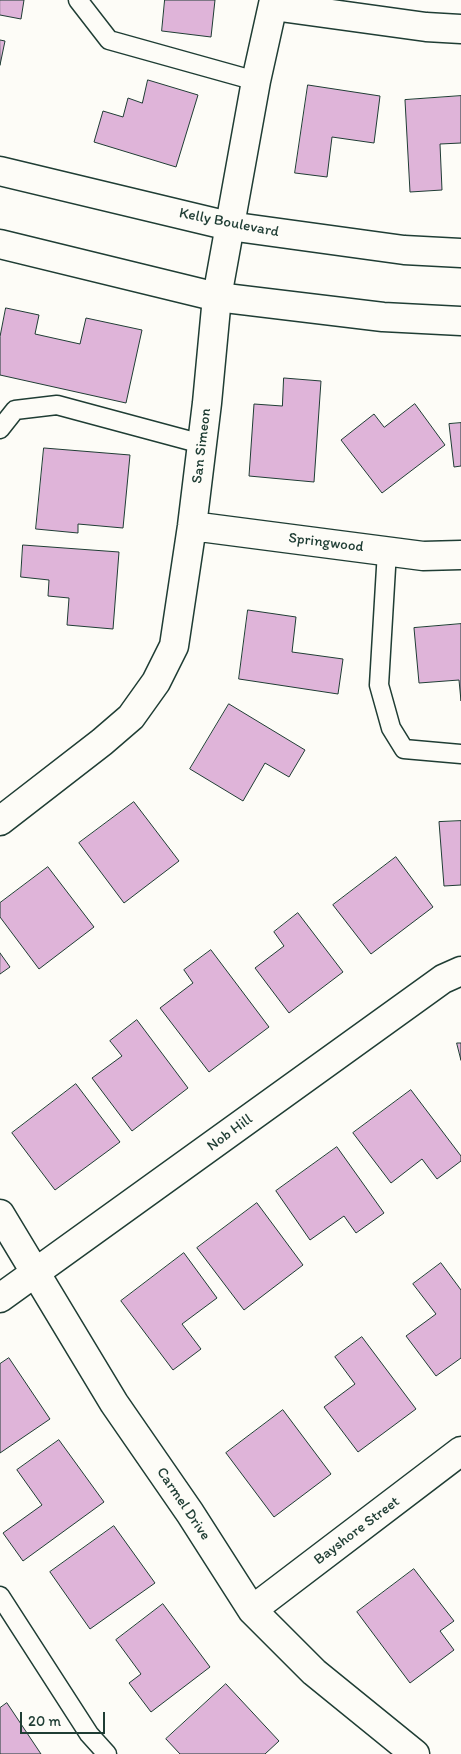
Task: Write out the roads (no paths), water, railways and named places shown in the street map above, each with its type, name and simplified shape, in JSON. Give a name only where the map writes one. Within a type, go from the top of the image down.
[{"type":"street","name":"San Simeon","points":[[0,821],[102,742],[130,716],[156,682],[174,646],[192,526],[217,297],[256,81],[274,3]]},
{"type":"street","points":[[274,3],[426,28],[461,29]]},
{"type":"street","name":"Kelly Boulevard","points":[[0,170],[230,226],[404,250],[461,253]]},
{"type":"street","points":[[0,244],[217,297],[383,317],[461,321]]},
{"type":"street","name":"Springwood","points":[[192,526],[423,556],[461,555]]},
{"type":"street","name":"Nob Hill","points":[[0,1298],[443,979],[461,971]]},
{"type":"street","name":"Carmel Drive","points":[[0,1214],[114,1403],[190,1513],[252,1610],[314,1672],[415,1754]]},
{"type":"street","name":"Bayshore Street","points":[[252,1610],[461,1451]]},
{"type":"lane","points":[[78,0],[109,40],[256,81]]},
{"type":"lane","points":[[0,429],[16,410],[57,405],[202,444]]},
{"type":"lane","points":[[387,551],[378,685],[392,728],[404,749],[461,754]]},
{"type":"lane","points":[[0,1596],[89,1734],[107,1754]]}]
